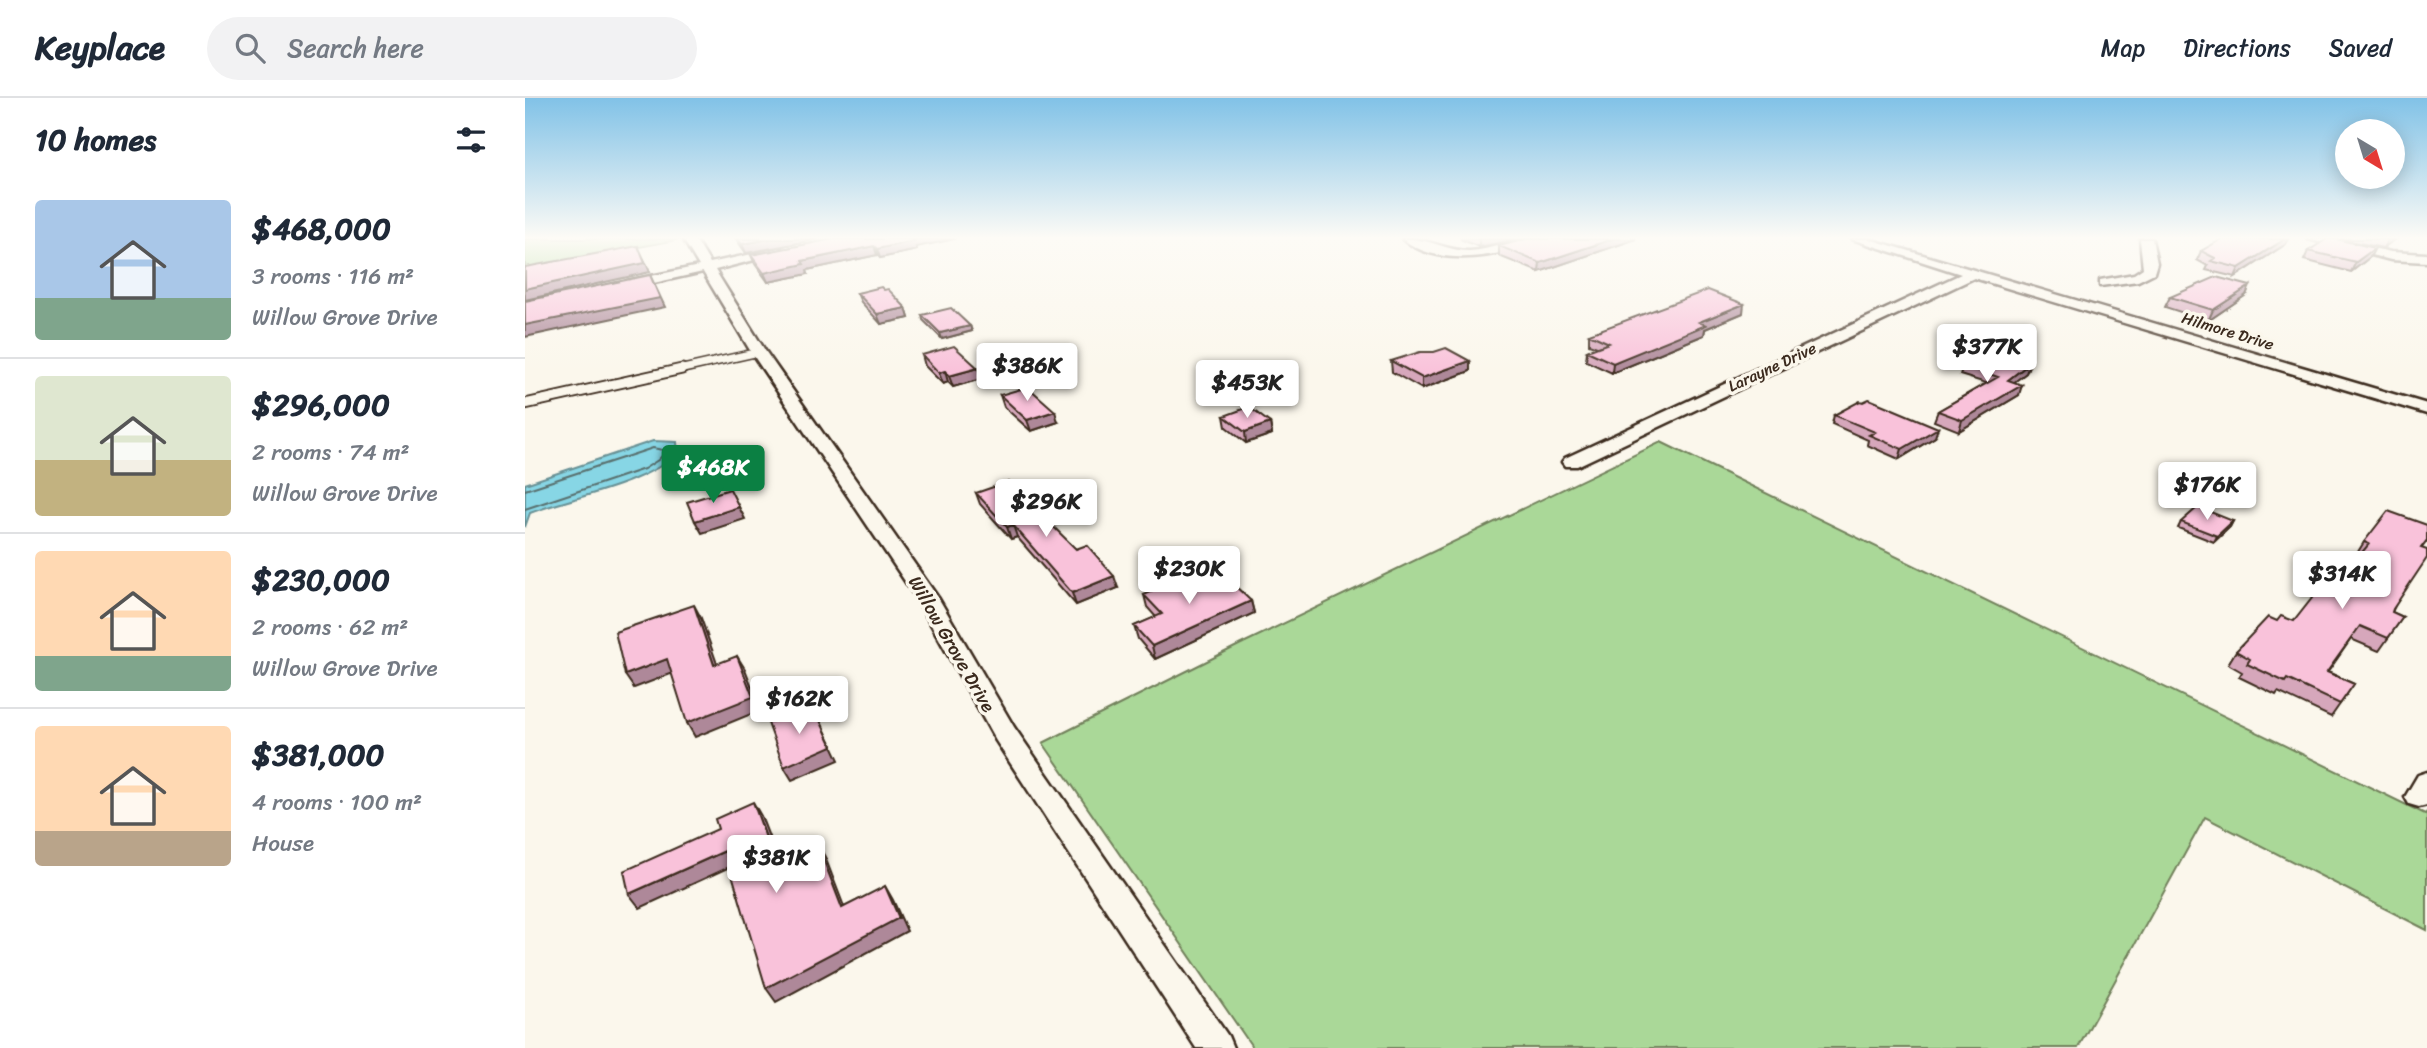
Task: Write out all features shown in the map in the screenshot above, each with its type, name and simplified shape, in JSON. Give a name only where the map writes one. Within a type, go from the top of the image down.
[{"type":"street","points":[[615,287],[632,283]]},
{"type":"street","name":"Willow Grove Drive","points":[[718,283],[759,352],[920,587],[1005,734],[1216,1048]]},
{"type":"street","name":"Larayne Drive","points":[[1571,462],[1951,283]]},
{"type":"street","name":"Hilmore Drive","points":[[2007,283],[2427,409]]},
{"type":"lane","points":[[525,404],[759,352]]},
{"type":"green space","points":[[1661,442],[2425,814],[2427,812],[2427,930],[2205,817],[2078,1048],[1253,1048],[1043,743],[1239,645]]},
{"type":"water","points":[[653,441],[677,442],[678,454],[645,475],[530,513],[525,527],[525,484]]},
{"type":"building","points":[[525,283],[551,283],[525,289]]},
{"type":"building","points":[[610,283],[654,283],[660,298],[525,325],[525,301]]},
{"type":"building","points":[[2201,283],[2240,283],[2250,286],[2213,310],[2170,297]]},
{"type":"building","points":[[881,287],[888,289],[906,308],[877,314],[857,293]]},
{"type":"building","points":[[1708,290],[1744,304],[1699,322],[1706,325],[1613,363],[1587,351],[1609,343],[1589,334]]},
{"type":"building","points":[[951,308],[970,326],[940,333],[922,315]]},
{"type":"building","points":[[954,346],[978,368],[949,376],[945,371],[939,373],[922,355]]},
{"type":"building","points":[[1446,348],[1470,361],[1422,378],[1391,361],[1420,352],[1434,352]]},
{"type":"building","points":[[1986,350],[2030,363],[2008,380],[2022,385],[1962,420],[1938,411],[1998,377],[1963,365]]},
{"type":"building","points":[[1028,387],[1055,411],[1027,420],[1000,395]]},
{"type":"building","points":[[1869,399],[1938,428],[1902,449],[1869,435],[1875,432],[1834,415]]},
{"type":"building","points":[[1249,407],[1270,423],[1245,432],[1224,416]]},
{"type":"building","points":[[1008,482],[1076,549],[1087,545],[1114,576],[1072,593],[1013,525],[1007,527],[976,493]]},
{"type":"building","points":[[730,489],[739,507],[695,521],[687,502]]},
{"type":"building","points":[[2198,507],[2233,521],[2217,536],[2181,522]]},
{"type":"building","points":[[2388,511],[2427,525],[2427,540],[2421,548],[2427,550],[2427,558],[2393,609],[2392,612],[2403,617],[2388,638],[2360,626],[2327,672],[2354,684],[2340,704],[2247,664],[2250,659],[2236,651],[2268,617],[2277,621],[2281,616],[2294,621],[2331,574],[2341,578],[2369,544],[2364,542]]},
{"type":"building","points":[[1203,569],[1222,587],[1232,583],[1251,601],[1152,646],[1134,626],[1162,614],[1144,595]]},
{"type":"building","points":[[694,605],[714,665],[737,656],[753,697],[687,723],[667,659],[625,675],[615,632]]},
{"type":"building","points":[[813,705],[832,746],[784,767],[768,723]]},
{"type":"building","points":[[753,802],[775,863],[817,843],[842,908],[885,886],[899,918],[766,988],[725,851],[629,894],[624,871],[718,829],[715,819]]}]
